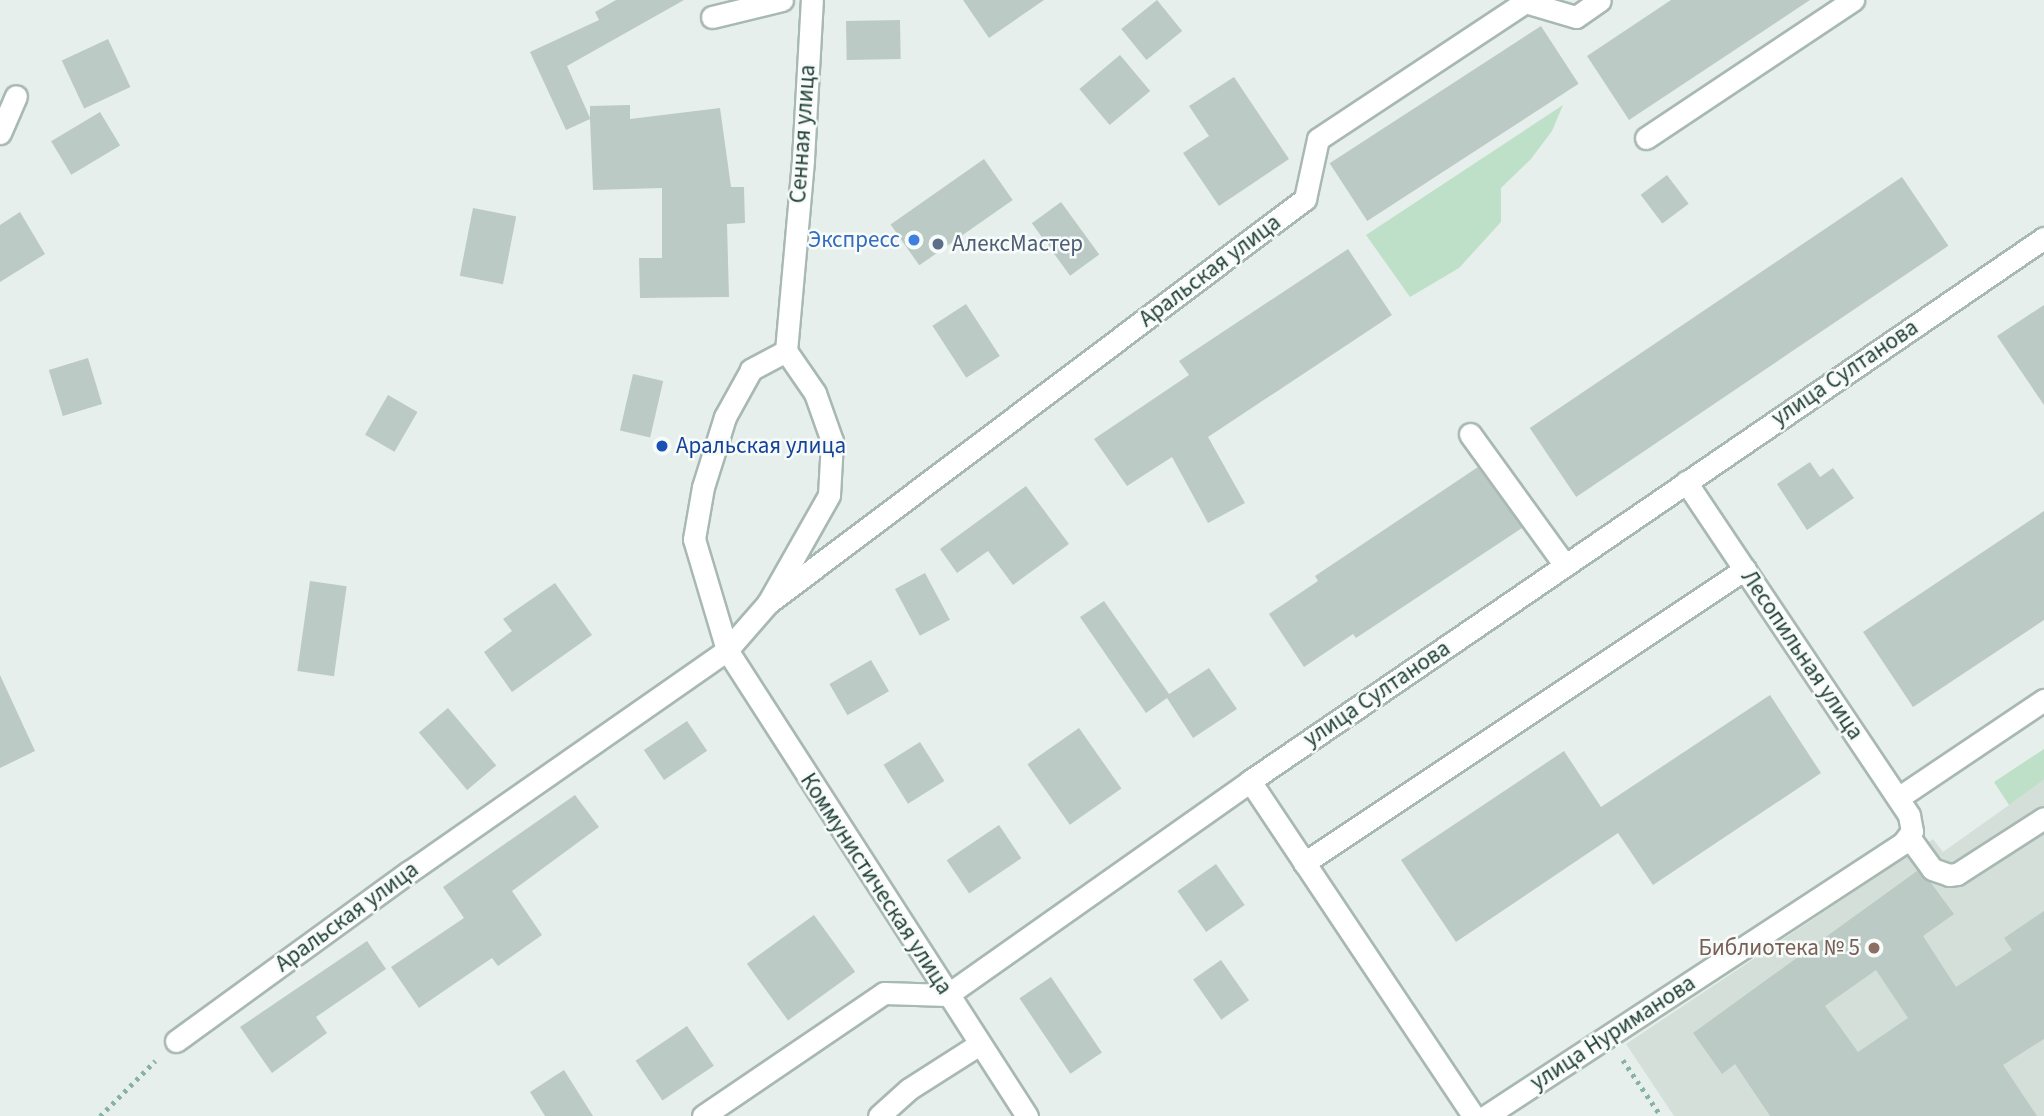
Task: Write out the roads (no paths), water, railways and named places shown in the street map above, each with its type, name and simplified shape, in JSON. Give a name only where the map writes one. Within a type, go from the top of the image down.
[{"type":"street","points":[[712,17],[782,0]]},
{"type":"street","name":"Сенная улица","points":[[786,351],[803,159],[812,0]]},
{"type":"street","name":"Аральская улица","points":[[768,603],[1305,199],[1318,139],[1524,2],[1576,17],[1600,0]]},
{"type":"street","points":[[1646,138],[1853,0]]},
{"type":"street","points":[[0,133],[16,96]]},
{"type":"street","name":"улица Султанова","points":[[947,995],[1250,781],[2044,238]]},
{"type":"street","points":[[786,351],[815,393],[832,441],[829,495],[768,603],[727,650],[694,539],[703,486],[725,417],[751,370],[786,351]]},
{"type":"street","points":[[1471,434],[1565,565]]},
{"type":"street","name":"Лесопильная улица","points":[[1686,482],[1898,798],[1911,820],[1911,834],[1933,869],[1949,875],[1957,874],[2044,818]]},
{"type":"street","points":[[1304,863],[1745,569]]},
{"type":"street","name":"Аральская улица","points":[[176,1041],[409,872],[727,650]]},
{"type":"street","name":"Коммунистическая улица","points":[[727,650],[978,1045],[1027,1116]]},
{"type":"street","points":[[1898,798],[2044,700]]},
{"type":"street","points":[[1250,781],[1473,1116]]},
{"type":"street","name":"улица Нуриманова","points":[[1486,1116],[1911,834]]},
{"type":"street","points":[[703,1116],[884,993],[947,995]]},
{"type":"street","points":[[879,1116],[909,1089],[978,1045]]},
{"type":"place","name":"Экспресс","points":[[914,240]]},
{"type":"place","name":"АлексМастер","points":[[938,244]]},
{"type":"place","name":"Аральская улица","points":[[662,446]]},
{"type":"place","name":"Библиотека № 5","points":[[1874,948]]}]
